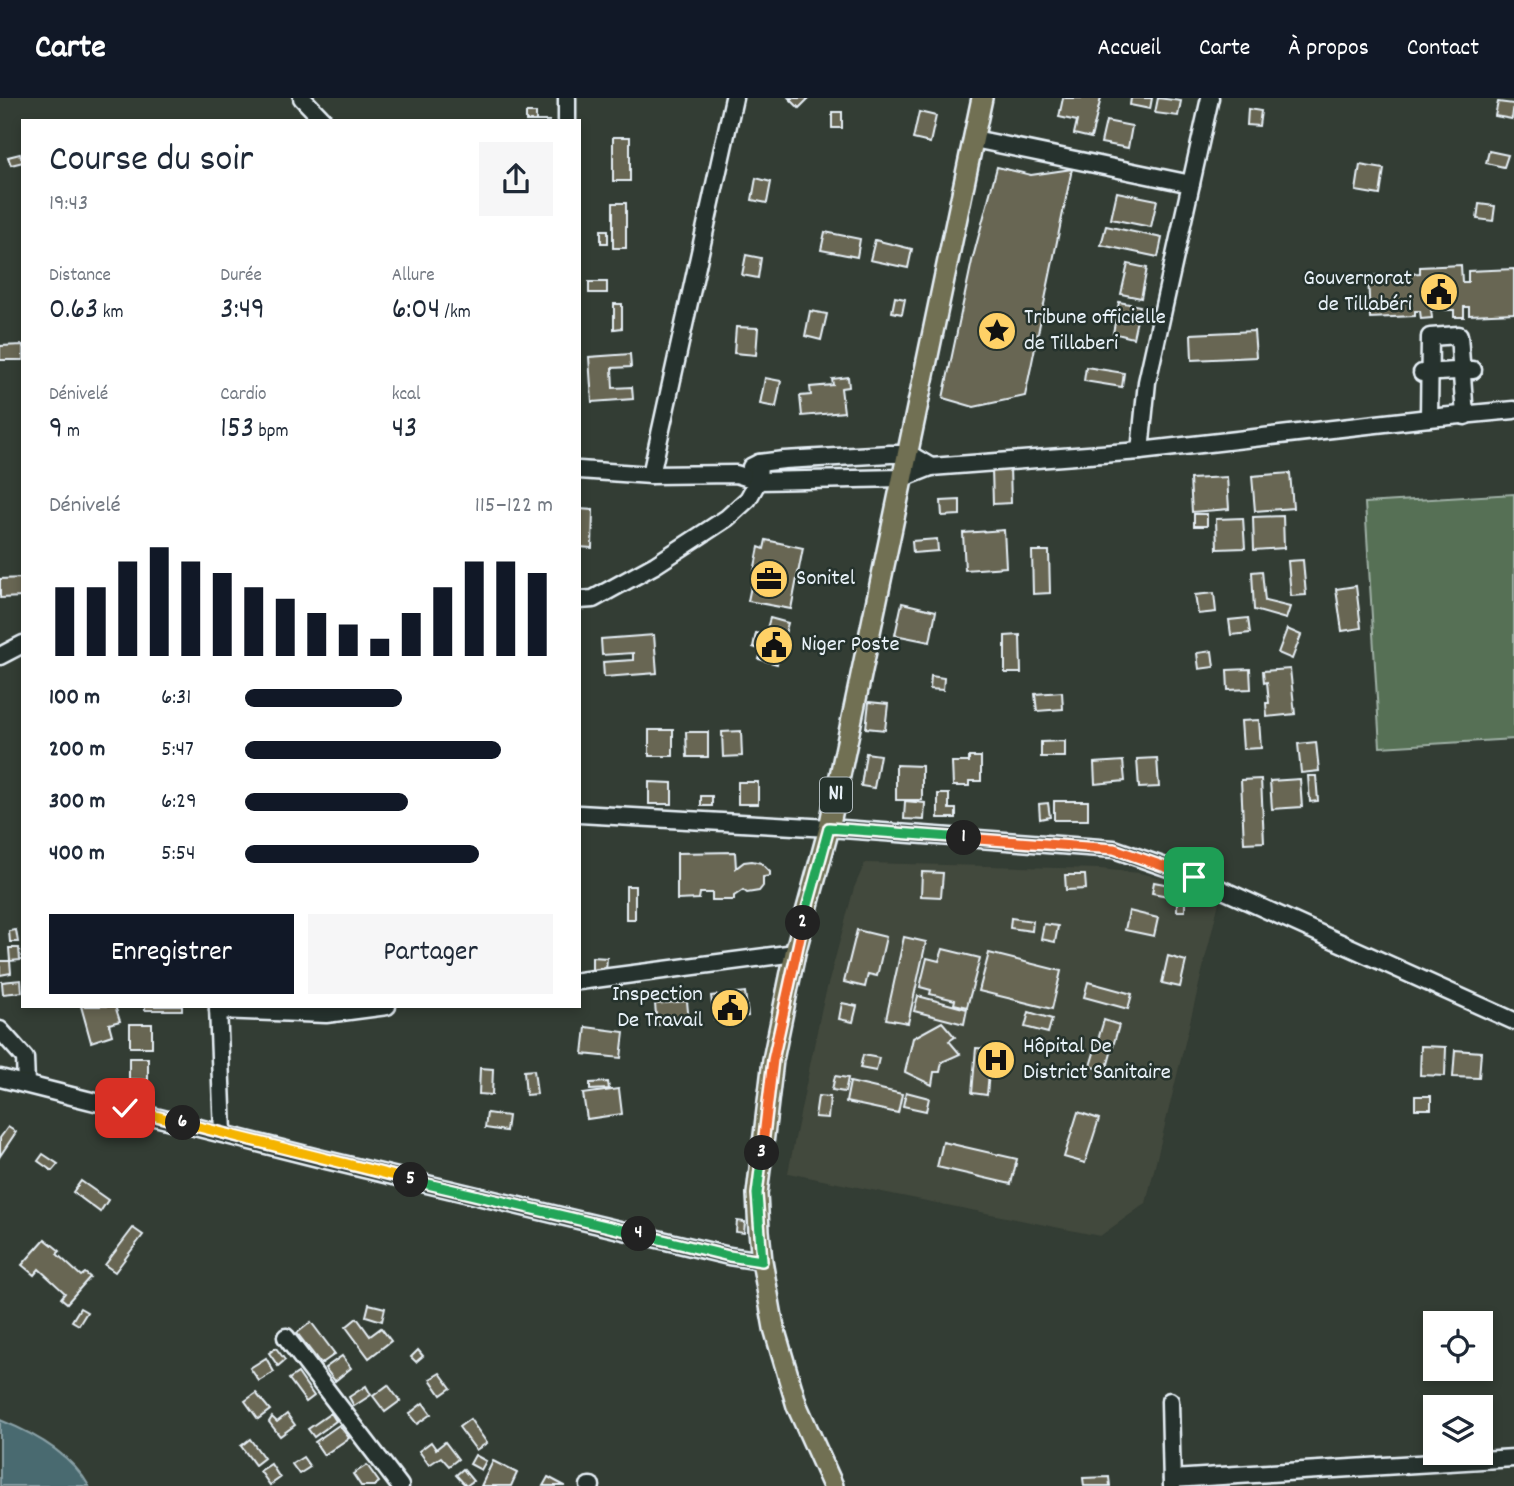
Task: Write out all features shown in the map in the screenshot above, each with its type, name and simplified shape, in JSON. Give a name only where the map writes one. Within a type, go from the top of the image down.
[{"type":"main road","name":"N1","points":[[833,1486],[797,1406],[774,1328],[762,1261],[757,1194],[773,1060],[795,953],[829,828],[982,98]]},
{"type":"street","points":[[302,98],[322,119]]},
{"type":"street","points":[[567,98],[567,119]]},
{"type":"street","points":[[651,475],[734,98]]},
{"type":"street","points":[[1140,451],[1147,382],[1210,98]]},
{"type":"street","points":[[974,139],[1191,184]]},
{"type":"street","points":[[1429,418],[1423,337],[1465,335],[1465,415]]},
{"type":"street","points":[[1424,373],[1467,371]]},
{"type":"street","points":[[581,470],[651,475],[736,474],[758,481],[903,478],[931,467],[1140,451],[1514,410]]},
{"type":"street","points":[[736,474],[759,463],[784,460],[909,454],[931,467]]},
{"type":"street","points":[[581,600],[593,599],[603,594],[655,565],[717,525],[748,499],[758,481],[759,463]]},
{"type":"street","points":[[0,656],[21,645]]},
{"type":"street","points":[[581,814],[829,828],[1114,849],[1194,877],[1514,1021]]},
{"type":"street","points":[[581,981],[795,953]]},
{"type":"street","points":[[223,1133],[218,1008],[326,1014],[372,1008]]},
{"type":"street","points":[[0,1030],[25,1058],[26,1084]]},
{"type":"street","points":[[0,1078],[716,1253],[762,1261]]},
{"type":"street","points":[[286,1337],[400,1486]]},
{"type":"street","points":[[1170,1401],[1172,1482],[1514,1458]]},
{"type":"shaded area","name":"Hôpital De District Sanitaire","points":[[865,863],[1100,869],[1139,873],[1176,881],[1219,902],[1146,1203],[1100,1236],[788,1173],[822,1007],[854,888]]},
{"type":"green space","points":[[1514,494],[1514,739],[1380,747],[1365,503]]},
{"type":"water","points":[[0,1420],[25,1431],[62,1454],[89,1486],[0,1486]]},
{"type":"building","points":[[789,98],[809,98],[799,108]]},
{"type":"building","points":[[1063,98],[1101,98],[1091,138],[1074,134],[1077,121],[1059,117]]},
{"type":"building","points":[[1131,98],[1152,98],[1150,109],[1130,105]]},
{"type":"building","points":[[1158,98],[1181,101],[1178,116],[1155,113]]},
{"type":"building","points":[[1498,102],[1514,104],[1512,119],[1495,116]]},
{"type":"building","points":[[1248,109],[1261,111],[1259,126],[1247,125]]},
{"type":"building","points":[[832,112],[842,112],[842,128],[832,128]]},
{"type":"building","points":[[919,112],[936,116],[930,143],[913,139]]},
{"type":"building","points":[[526,113],[536,113],[536,119],[526,119]]},
{"type":"building","points":[[1106,121],[1132,126],[1128,148],[1101,143]]},
{"type":"building","points":[[613,137],[630,137],[630,181],[613,181]]},
{"type":"building","points":[[1489,151],[1508,155],[1504,167],[1486,163]]},
{"type":"building","points":[[20,154],[21,162],[11,165],[8,157]]},
{"type":"building","points":[[1360,165],[1384,169],[1380,195],[1356,191]]},
{"type":"building","points":[[997,167],[1031,175],[1072,169],[1025,396],[974,407],[943,398],[972,261]]},
{"type":"building","points":[[756,178],[771,182],[767,203],[752,200]]},
{"type":"building","points":[[1117,192],[1157,200],[1151,227],[1111,219]]},
{"type":"building","points":[[613,203],[626,203],[626,248],[613,248]]},
{"type":"building","points":[[1479,204],[1495,206],[1493,221],[1477,219]]},
{"type":"building","points":[[1106,226],[1162,238],[1158,257],[1101,245]]},
{"type":"building","points":[[601,230],[608,230],[608,243],[601,243]]},
{"type":"building","points":[[825,232],[860,239],[857,257],[821,250]]},
{"type":"building","points":[[875,240],[912,249],[908,268],[870,260]]},
{"type":"building","points":[[746,255],[761,258],[758,278],[742,275]]},
{"type":"building","points":[[1128,264],[1147,268],[1141,298],[1121,294]]},
{"type":"building","points":[[1461,265],[1462,282],[1468,282],[1468,271],[1514,269],[1514,313],[1469,315],[1469,307],[1464,307],[1464,317],[1454,317],[1454,310],[1431,310],[1432,318],[1421,319],[1420,311],[1415,311],[1415,316],[1370,318],[1368,276],[1420,273],[1420,267]]},
{"type":"building","points":[[589,282],[607,282],[607,293],[589,293]]},
{"type":"building","points":[[895,297],[905,299],[902,314],[892,312]]},
{"type":"building","points":[[1119,302],[1140,306],[1133,338],[1113,333]]},
{"type":"building","points":[[614,304],[622,304],[622,328],[614,329]]},
{"type":"building","points":[[810,311],[827,314],[821,340],[805,336]]},
{"type":"building","points":[[736,327],[758,328],[756,355],[734,353]]},
{"type":"building","points":[[1254,331],[1256,357],[1192,360],[1191,334]]},
{"type":"building","points":[[21,345],[21,360],[0,360],[0,346]]},
{"type":"building","points":[[630,354],[631,367],[612,368],[613,388],[632,387],[633,399],[592,402],[589,357]]},
{"type":"building","points":[[1086,367],[1124,373],[1122,387],[1084,381]]},
{"type":"building","points":[[848,377],[849,387],[841,388],[844,412],[802,416],[800,396],[811,395],[810,387],[833,385],[832,379]]},
{"type":"building","points":[[765,378],[781,381],[776,407],[760,404]]},
{"type":"building","points":[[1010,467],[1011,503],[993,504],[992,468]]},
{"type":"building","points":[[1290,473],[1293,508],[1255,511],[1252,476]]},
{"type":"building","points":[[1227,477],[1229,509],[1192,512],[1190,479]]},
{"type":"building","points":[[960,500],[960,515],[942,516],[941,501]]},
{"type":"building","points":[[581,509],[593,510],[592,548],[581,547]]},
{"type":"building","points":[[1194,514],[1207,514],[1207,526],[1194,526]]},
{"type":"building","points":[[1283,516],[1284,548],[1254,550],[1253,517]]},
{"type":"building","points":[[1243,518],[1245,548],[1217,549],[1216,519]]},
{"type":"building","points":[[1004,530],[1006,567],[965,570],[963,533]]},
{"type":"building","points":[[937,539],[938,551],[913,553],[912,541]]},
{"type":"building","points":[[766,540],[803,548],[791,609],[748,601],[759,547],[764,549]]},
{"type":"building","points":[[1032,551],[1049,551],[1050,593],[1033,594]]},
{"type":"building","points":[[1303,560],[1306,595],[1291,596],[1288,561]]},
{"type":"building","points":[[1262,571],[1265,601],[1290,607],[1286,619],[1254,610],[1252,572]]},
{"type":"building","points":[[21,578],[21,597],[0,598],[0,579]]},
{"type":"building","points":[[1356,586],[1361,628],[1342,631],[1336,589]]},
{"type":"building","points":[[1214,593],[1216,612],[1198,614],[1195,595]]},
{"type":"building","points":[[902,603],[936,611],[930,642],[895,635]]},
{"type":"building","points":[[770,618],[788,623],[777,664],[759,659],[762,650],[753,647],[756,633],[765,635]]},
{"type":"building","points":[[1248,618],[1250,633],[1231,635],[1229,620]]},
{"type":"building","points":[[1287,629],[1301,635],[1292,659],[1278,653]]},
{"type":"building","points":[[654,635],[657,673],[604,677],[603,662],[633,660],[633,653],[602,655],[601,639]]},
{"type":"building","points":[[1020,635],[1021,673],[1005,673],[1005,636]]},
{"type":"building","points":[[1212,651],[1214,667],[1199,669],[1197,653]]},
{"type":"building","points":[[1250,669],[1251,689],[1228,690],[1227,670]]},
{"type":"building","points":[[1290,669],[1295,714],[1267,717],[1266,703],[1269,703],[1263,671]]},
{"type":"building","points":[[931,676],[944,678],[943,690],[930,689]]},
{"type":"building","points":[[1062,692],[1063,709],[1037,711],[1035,694]]},
{"type":"building","points":[[869,702],[888,704],[885,730],[866,728]]},
{"type":"building","points":[[1259,720],[1261,748],[1243,749],[1241,721]]},
{"type":"building","points":[[649,730],[673,730],[673,756],[649,756]]},
{"type":"building","points":[[741,731],[742,756],[723,757],[722,732]]},
{"type":"building","points":[[686,732],[708,732],[708,757],[687,757]]},
{"type":"building","points":[[1065,741],[1065,757],[1041,757],[1041,742]]},
{"type":"building","points":[[1316,742],[1319,771],[1301,773],[1298,744]]},
{"type":"building","points":[[866,753],[880,755],[874,788],[861,786]]},
{"type":"building","points":[[969,757],[981,757],[981,781],[969,781],[969,786],[953,786],[952,762],[969,762]]},
{"type":"building","points":[[1157,758],[1159,787],[1139,788],[1137,759]]},
{"type":"building","points":[[1123,761],[1125,781],[1095,784],[1094,763]]},
{"type":"building","points":[[896,765],[922,766],[922,800],[896,800]]},
{"type":"building","points":[[1308,776],[1316,776],[1318,801],[1310,802]]},
{"type":"building","points":[[1261,779],[1264,842],[1244,843],[1241,780]]},
{"type":"building","points":[[1300,779],[1302,807],[1272,809],[1270,781]]},
{"type":"building","points":[[649,782],[672,783],[672,804],[649,804]]},
{"type":"building","points":[[738,782],[758,782],[758,804],[738,804]]},
{"type":"building","points":[[938,794],[949,794],[949,809],[956,809],[956,818],[938,818]]},
{"type":"building","points":[[701,796],[712,796],[712,806],[701,806]]},
{"type":"building","points":[[905,801],[925,803],[924,820],[904,819]]},
{"type":"building","points":[[1054,801],[1088,801],[1088,820],[1054,820]]},
{"type":"building","points":[[1048,803],[1050,817],[1040,819],[1039,804]]},
{"type":"building","points":[[735,852],[736,868],[744,862],[752,861],[761,863],[770,872],[770,876],[763,877],[763,886],[759,891],[747,893],[743,890],[734,896],[734,900],[712,900],[712,893],[700,893],[699,899],[677,900],[677,853]]},
{"type":"building","points":[[922,872],[943,873],[941,897],[921,896]]},
{"type":"building","points":[[1065,875],[1085,875],[1086,889],[1066,890]]},
{"type":"building","points":[[1154,882],[1170,885],[1168,896],[1152,893]]},
{"type":"building","points":[[626,886],[635,886],[635,919],[626,919]]},
{"type":"building","points":[[1177,899],[1185,899],[1185,911],[1177,911]]},
{"type":"building","points":[[1129,911],[1158,918],[1154,936],[1125,930]]},
{"type":"building","points":[[1011,918],[1033,921],[1032,931],[1010,928]]},
{"type":"building","points":[[1044,924],[1058,926],[1055,942],[1041,939]]},
{"type":"building","points":[[16,930],[18,942],[10,942],[9,931]]},
{"type":"building","points":[[857,930],[886,937],[877,976],[868,974],[865,987],[844,982]]},
{"type":"building","points":[[904,937],[926,942],[908,1023],[886,1019]]},
{"type":"building","points":[[9,948],[19,948],[20,960],[10,961]]},
{"type":"building","points":[[943,949],[980,958],[967,1007],[954,1004],[955,1000],[930,994],[931,990],[920,987],[927,958],[939,961]]},
{"type":"building","points":[[989,953],[1061,971],[1052,1009],[979,991]]},
{"type":"building","points":[[1168,956],[1186,961],[1180,987],[1162,983]]},
{"type":"building","points":[[592,957],[607,958],[606,970],[592,970]]},
{"type":"building","points":[[0,961],[10,961],[11,973],[0,975]]},
{"type":"building","points":[[21,980],[21,992],[3,994],[2,982]]},
{"type":"building","points":[[1088,982],[1132,994],[1128,1009],[1084,997]]},
{"type":"building","points":[[745,992],[748,1016],[714,1020],[711,996]]},
{"type":"building","points":[[918,996],[967,1009],[964,1024],[914,1011]]},
{"type":"building","points":[[687,1001],[689,1022],[657,1025],[655,1004]]},
{"type":"building","points":[[842,1003],[857,1006],[853,1022],[839,1019]]},
{"type":"building","points":[[82,1008],[116,1008],[120,1021],[109,1024],[112,1035],[91,1042]]},
{"type":"building","points":[[145,1008],[182,1008],[182,1010]]},
{"type":"building","points":[[1029,1012],[1052,1019],[1048,1033],[1025,1027]]},
{"type":"building","points":[[1104,1020],[1119,1025],[1106,1071],[1090,1066]]},
{"type":"building","points":[[942,1022],[955,1037],[949,1041],[960,1054],[942,1062],[940,1072],[934,1072],[932,1085],[905,1072],[913,1038]]},
{"type":"building","points":[[130,1024],[152,1024],[152,1047],[130,1047]]},
{"type":"building","points":[[586,1027],[624,1032],[621,1058],[583,1054]]},
{"type":"building","points":[[1421,1046],[1446,1047],[1445,1076],[1420,1075]]},
{"type":"building","points":[[976,1048],[991,1049],[987,1095],[972,1093]]},
{"type":"building","points":[[1455,1050],[1481,1052],[1479,1078],[1453,1077]]},
{"type":"building","points":[[863,1055],[879,1058],[876,1071],[860,1068]]},
{"type":"building","points":[[129,1058],[148,1058],[148,1080],[129,1079]]},
{"type":"building","points":[[480,1068],[493,1069],[492,1095],[479,1094]]},
{"type":"building","points":[[534,1070],[537,1094],[526,1095],[524,1071]]},
{"type":"building","points":[[835,1076],[848,1078],[845,1092],[832,1090]]},
{"type":"building","points":[[608,1082],[609,1089],[590,1090],[590,1083]]},
{"type":"building","points":[[850,1082],[902,1094],[898,1113],[846,1102]]},
{"type":"building","points":[[619,1089],[622,1114],[587,1119],[583,1094]]},
{"type":"building","points":[[906,1092],[929,1098],[926,1111],[903,1106]]},
{"type":"building","points":[[818,1096],[830,1097],[828,1118],[815,1117]]},
{"type":"building","points":[[1415,1096],[1431,1096],[1431,1109],[1415,1109]]},
{"type":"building","points":[[1078,1112],[1099,1119],[1085,1163],[1064,1157]]},
{"type":"building","points":[[487,1113],[508,1116],[506,1131],[485,1128]]},
{"type":"building","points":[[8,1127],[16,1132],[0,1156],[0,1138]]},
{"type":"building","points":[[943,1142],[1017,1159],[1011,1184],[937,1167]]},
{"type":"building","points":[[43,1154],[58,1164],[52,1171],[38,1161]]},
{"type":"building","points":[[81,1181],[108,1200],[100,1212],[73,1192]]},
{"type":"building","points":[[737,1221],[745,1222],[744,1233],[736,1232]]},
{"type":"building","points":[[133,1228],[143,1235],[115,1272],[105,1265]]},
{"type":"building","points":[[45,1239],[60,1251],[57,1254],[81,1276],[85,1273],[90,1277],[67,1303],[61,1298],[65,1293],[39,1269],[34,1275],[22,1265]]},
{"type":"building","points":[[369,1304],[385,1308],[382,1321],[366,1316]]},
{"type":"building","points":[[80,1308],[87,1312],[79,1325],[72,1321]]},
{"type":"building","points":[[357,1318],[370,1336],[381,1328],[391,1341],[369,1358],[346,1327]]},
{"type":"building","points":[[311,1322],[335,1354],[321,1364],[297,1333]]},
{"type":"building","points":[[276,1348],[285,1360],[278,1366],[269,1353]]},
{"type":"building","points":[[418,1350],[423,1356],[416,1362],[411,1357]]},
{"type":"building","points":[[342,1356],[351,1368],[335,1381],[325,1368]]},
{"type":"building","points":[[266,1358],[274,1372],[259,1381],[250,1368]]},
{"type":"building","points":[[298,1373],[314,1396],[306,1402],[289,1379]]},
{"type":"building","points":[[440,1373],[451,1388],[441,1395],[430,1379]]},
{"type":"building","points":[[388,1385],[400,1401],[385,1412],[373,1396]]},
{"type":"building","points":[[366,1386],[371,1395],[354,1406],[349,1397]]},
{"type":"building","points":[[256,1393],[270,1410],[258,1419],[245,1401]]},
{"type":"building","points":[[423,1403],[431,1414],[417,1424],[409,1414]]},
{"type":"building","points":[[331,1413],[336,1421],[314,1437],[308,1429]]},
{"type":"building","points":[[287,1414],[295,1425],[280,1436],[269,1422],[272,1417],[277,1422]]},
{"type":"building","points":[[470,1419],[487,1443],[476,1450],[459,1427]]},
{"type":"building","points":[[339,1425],[349,1438],[324,1455],[315,1442]]},
{"type":"building","points":[[250,1439],[264,1458],[255,1465],[241,1446]]},
{"type":"building","points":[[431,1442],[436,1449],[445,1442],[458,1459],[449,1466],[441,1457],[429,1465],[419,1451]]},
{"type":"building","points":[[475,1455],[486,1461],[481,1470],[470,1464]]},
{"type":"building","points":[[303,1457],[310,1467],[299,1474],[292,1464]]},
{"type":"building","points":[[493,1461],[517,1473],[511,1486],[481,1486]]},
{"type":"building","points":[[271,1464],[280,1478],[270,1485],[260,1471]]},
{"type":"building","points":[[367,1465],[379,1482],[374,1486],[361,1486],[353,1474]]},
{"type":"building","points":[[463,1469],[473,1481],[466,1486],[456,1475]]},
{"type":"building","points":[[548,1477],[565,1486],[543,1486]]},
{"type":"building","points":[[1109,1477],[1110,1486],[1084,1486],[1083,1478]]},
{"type":"place","name":"Gouvernorat de Tillabéri","points":[[1439,292]]},
{"type":"place","name":"Tribune officielle de Tillaberi","points":[[997,331]]},
{"type":"place","name":"Sonitel","points":[[769,579]]},
{"type":"place","name":"Niger Poste","points":[[774,645]]},
{"type":"place","name":"Inspection De Travail","points":[[730,1008]]},
{"type":"place","name":"Hôpital De District Sanitaire","points":[[996,1060]]},
{"type":"route","points":[[125,1108],[321,1159],[729,1256],[762,1261],[757,1194],[773,1060],[795,953],[829,828],[1114,849],[1194,877]]}]
